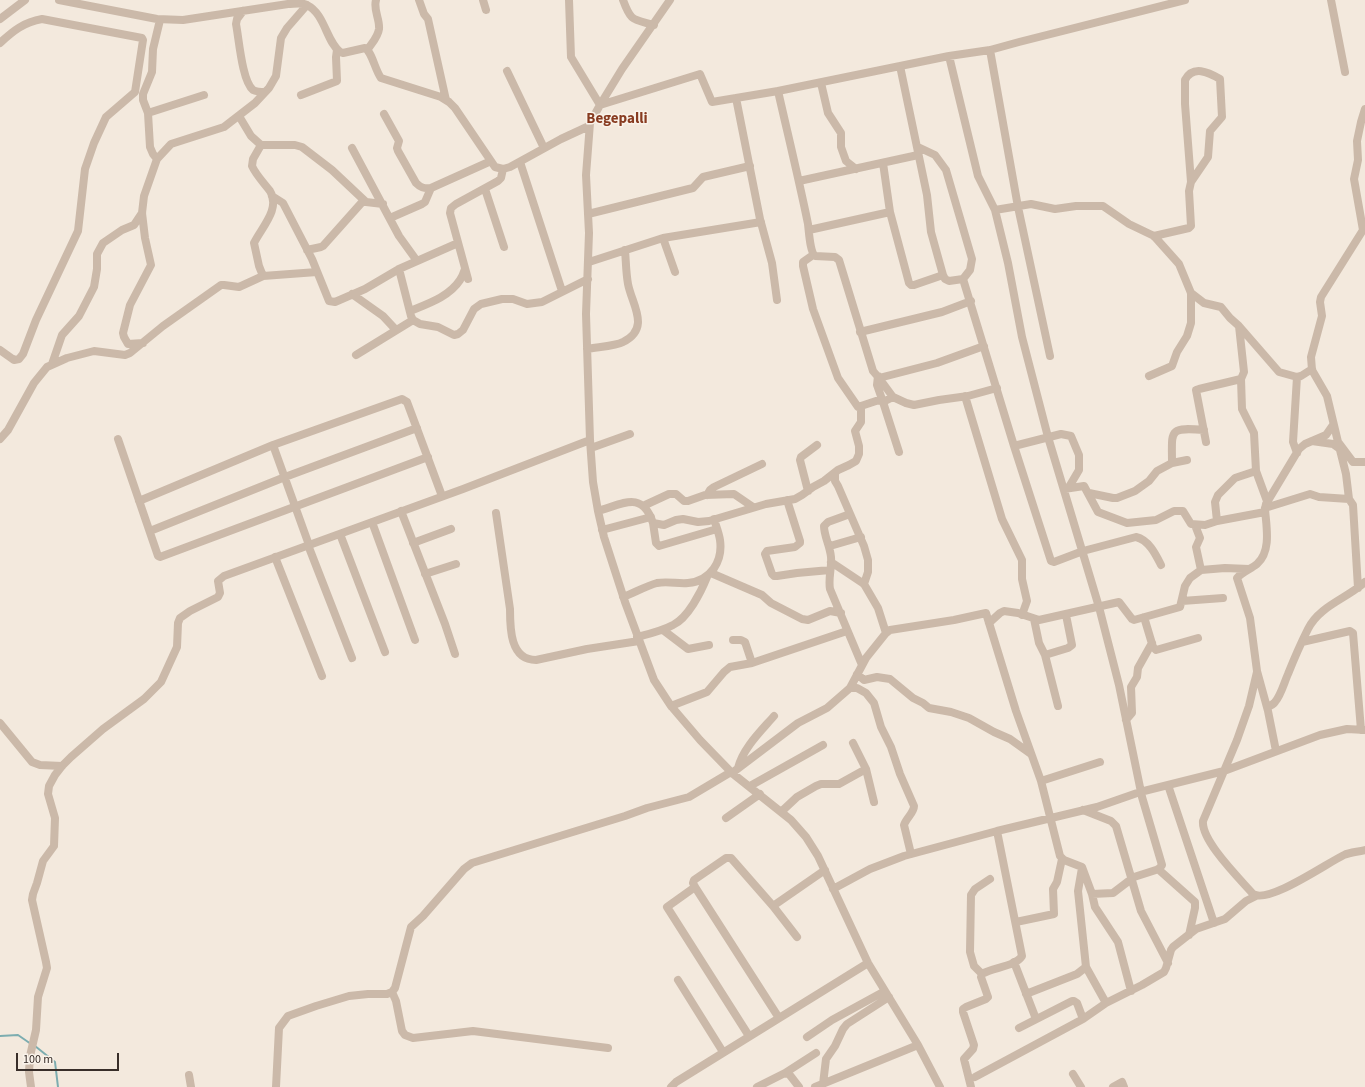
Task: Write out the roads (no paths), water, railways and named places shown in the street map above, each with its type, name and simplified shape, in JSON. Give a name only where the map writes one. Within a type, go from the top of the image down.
[{"type":"street","points":[[0,19],[25,0]]},
{"type":"street","points":[[59,0],[160,20],[183,20],[288,4],[305,3],[314,11],[324,25],[338,50],[343,53],[365,48],[368,49]]},
{"type":"street","points":[[368,49],[379,27],[375,6],[376,0]]},
{"type":"street","points":[[419,0],[424,14],[428,19],[446,100]]},
{"type":"street","points":[[483,0],[486,10]]},
{"type":"street","points":[[569,0],[571,56],[600,105]]},
{"type":"street","points":[[623,0],[628,14],[631,17],[635,20],[654,25]]},
{"type":"street","points":[[670,0],[622,69],[589,126],[586,175],[589,262],[587,349],[590,444],[593,482],[602,530],[623,597],[654,680],[671,706],[700,740],[750,786],[791,820],[806,837],[825,870],[868,963],[918,1045],[940,1087]]},
{"type":"street","points":[[600,105],[700,74],[712,102],[778,91],[949,56],[990,50],[1185,0]]},
{"type":"street","points":[[1331,0],[1345,72]]},
{"type":"street","points":[[142,343],[128,344],[123,333],[130,305],[151,265],[145,238],[142,213],[144,196],[157,159],[171,144],[224,127],[255,103],[276,76],[281,38],[305,3]]},
{"type":"street","points":[[243,11],[236,24],[245,78],[253,89],[258,92],[265,92]]},
{"type":"street","points":[[0,43],[19,27],[30,22],[42,20],[142,38],[143,40],[135,92],[106,117],[94,143],[85,169],[78,231],[36,320],[23,354],[19,359],[14,360],[0,350]]},
{"type":"street","points":[[157,159],[150,147],[148,113],[143,100],[143,94],[152,72],[153,48],[160,20]]},
{"type":"street","points":[[368,49],[381,78],[441,97],[455,108],[495,167],[503,169],[510,167],[561,139],[589,126]]},
{"type":"street","points":[[301,95],[337,82],[336,57],[338,50]]},
{"type":"street","points":[[990,50],[1018,207],[1050,356]]},
{"type":"street","points":[[949,56],[978,176],[995,210],[1008,263],[1022,337],[1048,437],[1066,488],[1099,607],[1119,685],[1140,792],[1161,862],[1161,867],[1158,869],[1132,879],[1113,893],[1092,894]]},
{"type":"street","points":[[900,66],[928,197],[931,232],[943,275],[948,281],[964,279]]},
{"type":"street","points":[[1154,236],[1189,228],[1191,226],[1189,191],[1191,182],[1185,104],[1185,80],[1186,77],[1194,71],[1200,70],[1220,79],[1222,116],[1210,131],[1208,157],[1191,182]]},
{"type":"street","points":[[507,72],[544,148]]},
{"type":"street","points":[[820,83],[828,113],[841,133],[841,147],[846,161],[856,169]]},
{"type":"street","points":[[778,91],[799,181],[813,255]]},
{"type":"street","points":[[148,113],[204,95]]},
{"type":"street","points":[[736,98],[761,222],[772,263],[777,300]]},
{"type":"street","points":[[1358,588],[1352,505],[1348,499],[1346,473],[1327,396],[1313,374],[1311,358],[1322,316],[1320,302],[1321,297],[1363,230],[1354,179],[1358,160],[1357,141],[1361,120],[1365,109]]},
{"type":"street","points":[[384,114],[399,141],[397,148],[398,151],[416,184],[420,187],[426,189],[431,188],[491,161]]},
{"type":"street","points":[[239,116],[252,136],[261,145],[295,145],[302,147],[332,170],[364,200],[382,204]]},
{"type":"street","points":[[261,145],[253,159],[252,166],[272,196],[283,203],[307,250],[329,301],[334,302],[365,289],[399,269],[458,243]]},
{"type":"street","points":[[352,148],[399,236],[417,261]]},
{"type":"street","points":[[799,181],[883,163],[918,151],[935,155],[946,173],[972,259],[970,270],[964,279],[1014,446],[1051,561],[1054,562],[1083,552],[1138,538],[1153,550],[1162,565]]},
{"type":"street","points":[[520,162],[562,291]]},
{"type":"street","points":[[883,163],[890,212],[910,284],[914,285],[943,275]]},
{"type":"street","points":[[588,214],[693,188],[702,177],[750,166]]},
{"type":"street","points":[[468,280],[450,213],[451,208],[485,189],[501,178],[503,169]]},
{"type":"street","points":[[390,218],[425,202],[431,188]]},
{"type":"street","points":[[485,189],[504,247]]},
{"type":"street","points":[[263,276],[259,266],[254,243],[268,220],[272,206],[272,196]]},
{"type":"street","points":[[307,250],[321,248],[364,200]]},
{"type":"street","points":[[995,210],[1031,204],[1055,209],[1076,206],[1103,206],[1129,224],[1154,236],[1179,264],[1192,293],[1204,304],[1222,307],[1230,318],[1239,326],[1278,371],[1297,377],[1312,369]]},
{"type":"street","points":[[809,230],[890,212]]},
{"type":"street","points":[[52,364],[62,335],[79,316],[95,286],[97,254],[103,243],[122,230],[134,225],[142,213]]},
{"type":"street","points":[[589,262],[664,238],[761,222]]},
{"type":"street","points":[[664,238],[675,272]]},
{"type":"street","points":[[587,349],[623,342],[636,330],[639,320],[628,285],[625,250]]},
{"type":"street","points":[[893,397],[884,402],[879,400],[861,407],[857,406],[839,380],[813,309],[803,264],[813,255],[835,257],[839,260],[871,369],[893,397],[906,403],[916,405],[965,396],[997,388]]},
{"type":"street","points":[[399,269],[413,320],[420,324],[438,328],[454,335],[463,330],[474,309],[481,304],[513,298],[527,304],[534,304],[542,302],[588,279]]},
{"type":"street","points":[[410,311],[435,301],[451,290],[460,280],[465,269]]},
{"type":"street","points":[[0,439],[8,430],[36,380],[45,368],[52,364],[67,358],[94,351],[128,354],[163,326],[221,285],[224,284],[242,287],[263,276],[317,272]]},
{"type":"street","points":[[1149,376],[1173,365],[1176,352],[1187,336],[1191,323],[1192,293]]},
{"type":"street","points":[[352,294],[383,316],[396,330]]},
{"type":"street","points":[[860,332],[942,312],[970,301]]},
{"type":"street","points":[[356,355],[413,320]]},
{"type":"street","points":[[1239,326],[1244,372],[1241,380],[1242,409],[1254,433],[1256,471],[1266,507],[1268,539],[1260,560],[1237,578],[1252,627],[1257,672],[1267,707],[1276,751]]},
{"type":"street","points":[[878,377],[937,363],[984,346]]},
{"type":"street","points":[[878,377],[877,385],[884,402],[899,452]]},
{"type":"street","points":[[1297,377],[1293,442],[1297,453]]},
{"type":"street","points":[[1206,442],[1196,390],[1241,380]]},
{"type":"street","points":[[965,396],[1002,520],[1022,560],[1022,579],[1027,601],[1022,615]]},
{"type":"street","points":[[139,501],[273,445],[402,398],[407,402],[442,496]]},
{"type":"street","points":[[602,530],[652,520],[664,524],[683,519],[698,522],[714,519],[776,501],[795,499],[835,474],[838,470],[856,461],[860,446],[855,431],[861,422],[861,407]]},
{"type":"street","points":[[1266,507],[1303,445],[1326,435],[1333,425]]},
{"type":"street","points":[[150,531],[285,477],[417,428]]},
{"type":"street","points":[[1172,463],[1172,437],[1174,432],[1183,428],[1204,430]]},
{"type":"street","points":[[31,1087],[29,1072],[30,1056],[36,1030],[38,997],[47,968],[32,900],[43,861],[54,846],[55,818],[48,794],[49,786],[62,766],[71,756],[103,729],[144,699],[161,682],[177,647],[178,623],[180,618],[190,611],[218,597],[220,593],[218,581],[224,576],[442,496],[590,444],[630,434]]},
{"type":"street","points":[[1014,446],[1063,434],[1070,435],[1079,457],[1079,470],[1066,488]]},
{"type":"street","points":[[118,440],[158,556],[162,557],[296,508],[428,457]]},
{"type":"street","points":[[1311,441],[1334,445],[1340,448],[1353,462],[1365,462]]},
{"type":"street","points":[[273,445],[308,545],[352,658]]},
{"type":"street","points":[[808,491],[800,460],[817,445]]},
{"type":"street","points":[[1089,493],[1114,498],[1134,492],[1150,480],[1157,471],[1172,463],[1187,460]]},
{"type":"street","points":[[707,495],[714,487],[762,464]]},
{"type":"street","points":[[1217,521],[1215,502],[1218,495],[1234,478],[1256,471]]},
{"type":"street","points":[[835,474],[835,481],[861,537],[868,560],[868,572],[864,584]]},
{"type":"street","points":[[1066,488],[1083,485],[1089,493],[1098,512],[1124,523],[1156,520],[1175,510],[1183,511],[1189,523],[1195,525],[1205,524],[1310,494],[1318,497],[1348,499]]},
{"type":"street","points":[[643,506],[669,494],[676,494],[684,501],[707,495],[734,494],[753,507]]},
{"type":"street","points":[[788,500],[800,543],[795,547],[767,551],[765,554],[772,574],[777,576],[831,566],[864,584],[878,608],[886,633]]},
{"type":"street","points":[[598,511],[632,502],[639,503],[648,511],[652,520],[656,543],[659,546],[717,529]]},
{"type":"street","points":[[401,511],[455,654]]},
{"type":"street","points":[[496,513],[510,608],[512,641],[525,658],[530,660],[638,639],[663,630],[682,620],[717,564],[720,540],[714,519]]},
{"type":"street","points":[[850,514],[825,524],[824,531],[830,546],[830,589],[862,665]]},
{"type":"street","points":[[372,522],[415,640]]},
{"type":"street","points":[[1195,525],[1200,538],[1196,547],[1201,570]]},
{"type":"street","points":[[414,543],[451,529]]},
{"type":"street","points":[[340,534],[384,652]]},
{"type":"street","points":[[830,546],[861,537]]},
{"type":"street","points":[[275,557],[322,676]]},
{"type":"street","points":[[425,574],[456,564]]},
{"type":"street","points":[[988,623],[1002,612],[1022,615],[1039,620],[1119,602],[1132,619],[1144,617],[1180,607],[1185,587],[1189,580],[1201,570],[1225,568],[1249,569]]},
{"type":"street","points":[[709,575],[762,595],[769,602],[802,619],[808,620],[830,611],[841,613]]},
{"type":"street","points":[[623,597],[657,584],[666,582],[689,583],[701,580],[709,575]]},
{"type":"street","points":[[1267,707],[1272,705],[1278,698],[1309,627],[1317,617],[1365,582]]},
{"type":"street","points":[[1182,601],[1223,598]]},
{"type":"street","points":[[276,1087],[279,1028],[288,1016],[349,996],[387,994],[392,992],[395,988],[411,927],[423,916],[464,869],[472,863],[647,808],[688,797],[734,771],[798,722],[827,708],[850,688],[862,665],[886,633],[890,630],[898,628],[954,620],[986,613],[988,623],[1041,781],[1062,859],[1057,882],[1053,890],[1054,914],[1016,922]]},
{"type":"street","points":[[1045,655],[1068,648],[1072,645],[1066,615]]},
{"type":"street","points":[[1144,617],[1152,644],[1154,648],[1158,650],[1198,638]]},
{"type":"street","points":[[1034,619],[1039,644],[1045,655],[1058,706]]},
{"type":"street","points":[[663,630],[688,649],[709,645]]},
{"type":"street","points":[[671,706],[708,692],[724,672],[730,667],[752,662],[847,631]]},
{"type":"street","points":[[834,889],[870,869],[911,854],[1083,810],[1140,792],[1224,771],[1320,735],[1345,729],[1363,730],[1353,633],[1350,631],[1302,642]]},
{"type":"street","points":[[733,640],[741,640],[745,642],[752,662]]},
{"type":"street","points":[[1126,720],[1132,713],[1131,687],[1137,677],[1138,668],[1152,644]]},
{"type":"street","points":[[1256,896],[1224,860],[1204,830],[1203,821],[1237,740],[1249,706],[1257,672]]},
{"type":"street","points":[[857,674],[864,680],[866,692],[874,703],[881,727],[892,746],[900,774],[914,806],[913,811],[904,825],[911,854]]},
{"type":"street","points":[[864,680],[877,677],[890,679],[913,698],[929,708],[951,712],[969,718],[1010,739],[1031,754]]},
{"type":"street","points":[[850,688],[857,688],[866,692]]},
{"type":"street","points":[[734,771],[756,737],[774,716]]},
{"type":"street","points":[[0,723],[32,762],[40,765],[62,766]]},
{"type":"street","points":[[853,743],[866,769],[874,802]]},
{"type":"street","points":[[750,786],[823,745]]},
{"type":"street","points":[[1041,781],[1100,762]]},
{"type":"street","points":[[781,812],[797,797],[816,786],[821,784],[839,784],[866,769]]},
{"type":"street","points":[[1168,785],[1214,923]]},
{"type":"street","points":[[726,818],[760,794]]},
{"type":"street","points":[[1083,810],[1111,822],[1116,826],[1142,914],[1168,963]]},
{"type":"street","points":[[982,974],[1020,960],[1022,952],[997,831]]},
{"type":"street","points":[[975,1078],[1083,1020],[1106,1003],[1131,991],[1164,972],[1172,949],[1196,929],[1225,919],[1246,901],[1256,896],[1270,894],[1283,889],[1343,856],[1365,850]]},
{"type":"street","points":[[779,1018],[695,887],[693,883],[694,880],[729,857],[773,906],[797,937]]},
{"type":"street","points":[[1062,859],[1082,867],[1095,907],[1118,942],[1131,991]]},
{"type":"street","points":[[1082,867],[1078,891],[1086,968],[1106,1003]]},
{"type":"street","points":[[1158,869],[1195,902],[1189,935]]},
{"type":"street","points":[[773,906],[825,870]]},
{"type":"street","points":[[971,1087],[964,1059],[974,1046],[963,1009],[988,997],[981,977],[982,974],[974,966],[970,952],[971,897],[975,889],[990,878]]},
{"type":"street","points":[[695,887],[667,907],[749,1036]]},
{"type":"street","points":[[1014,962],[1036,1019]]},
{"type":"street","points":[[671,1087],[676,1082],[723,1052],[868,963]]},
{"type":"street","points":[[1026,994],[1077,974],[1086,968]]},
{"type":"street","points":[[678,980],[723,1052]]},
{"type":"street","points":[[392,992],[396,1001],[402,1031],[408,1037],[413,1038],[473,1032],[608,1048]]},
{"type":"street","points":[[807,1037],[832,1020],[887,994]]},
{"type":"street","points":[[818,1086],[825,1076],[824,1069],[826,1059],[835,1046],[843,1029],[847,1024],[887,994]]},
{"type":"street","points":[[1019,1028],[1072,1001],[1077,1004],[1083,1020]]},
{"type":"street","points":[[818,1086],[918,1045]]},
{"type":"street","points":[[756,1087],[785,1073],[816,1053]]},
{"type":"street","points":[[824,1069],[838,1078]]},
{"type":"street","points":[[785,1073],[790,1074],[799,1087]]},
{"type":"street","points":[[1073,1074],[1081,1087]]},
{"type":"street","points":[[188,1075],[191,1087]]},
{"type":"street","points":[[1113,1087],[1122,1082],[1124,1087]]},
{"type":"waterway","points":[[0,1036],[18,1035],[31,1044]]},
{"type":"waterway","points":[[35,1046],[55,1062],[58,1087]]},
{"type":"district","name":"Begepalli","points":[[617,120]]}]
